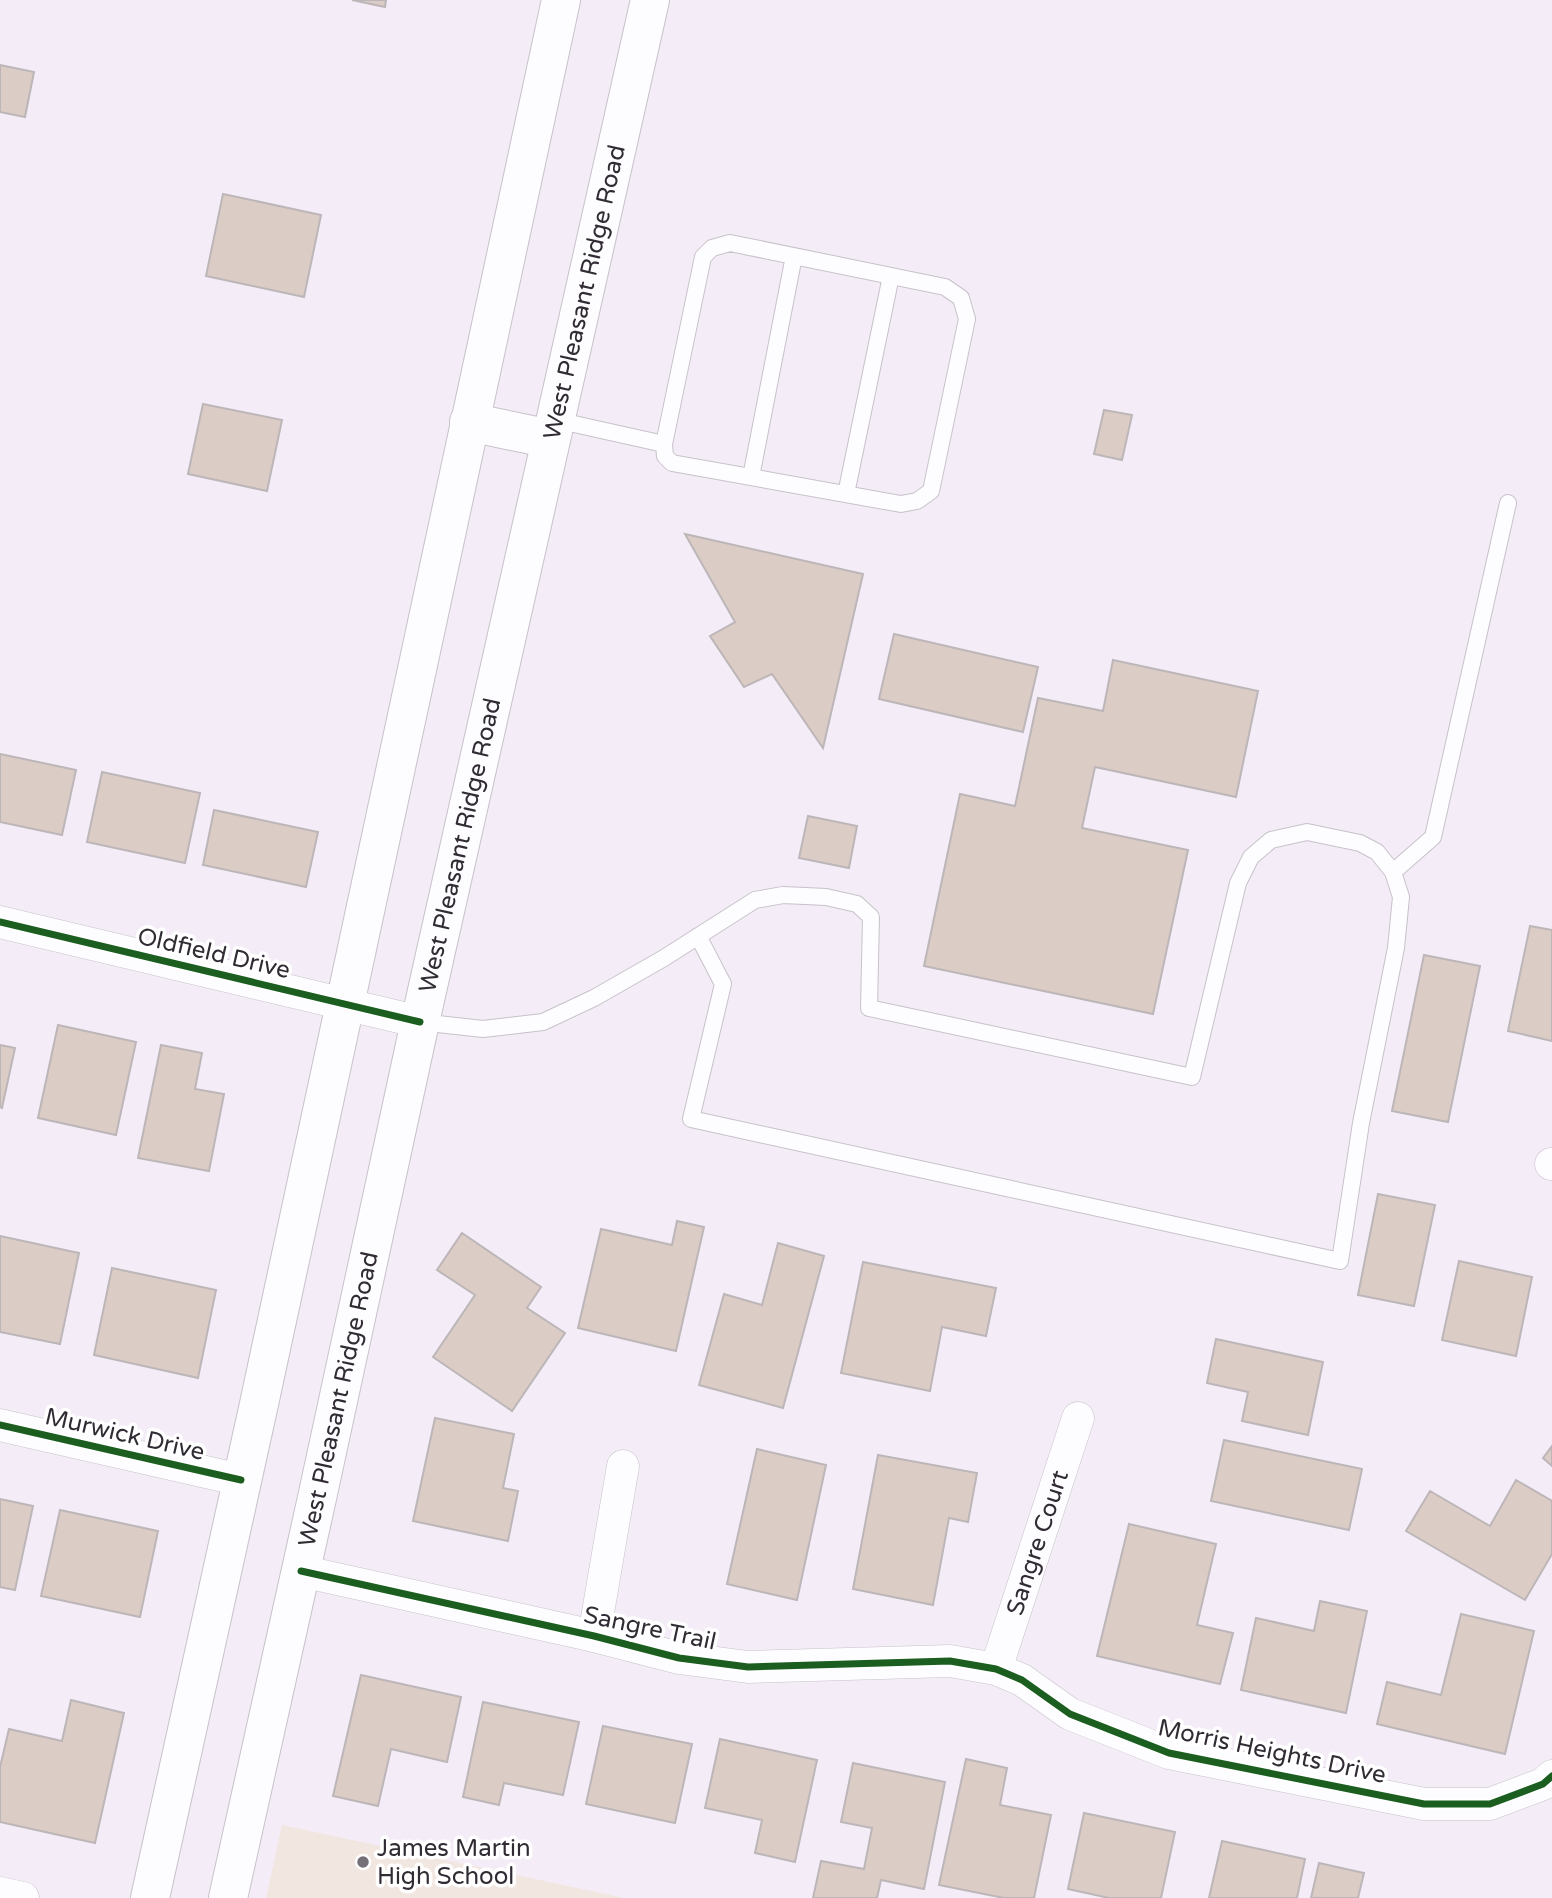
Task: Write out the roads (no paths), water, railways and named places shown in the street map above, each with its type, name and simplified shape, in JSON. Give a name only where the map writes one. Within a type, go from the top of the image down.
[{"type":"main road","points":[[150,1898],[561,0]]},
{"type":"main road","name":"West Pleasant Ridge Road","points":[[228,1898],[420,1022],[650,0]]},
{"type":"main road","points":[[470,422],[553,430]]},
{"type":"street","name":"Oldfield Drive","points":[[0,922],[420,1022]]},
{"type":"street","name":"Sangre Court","points":[[996,1669],[1078,1418]]},
{"type":"street","name":"Murwick Drive","points":[[0,1425],[241,1480]]},
{"type":"street","points":[[594,1636],[623,1466]]},
{"type":"street","name":"Sangre Trail","points":[[301,1571],[594,1636],[679,1658],[748,1667],[950,1661],[996,1669]]},
{"type":"street","name":"Morris Heights Drive","points":[[996,1669],[1022,1680],[1070,1714],[1169,1753],[1424,1804],[1490,1804],[1543,1784],[1552,1776]]},
{"type":"street","points":[[0,1893],[23,1898]]},
{"type":"lane","points":[[730,243],[794,256],[945,287],[961,298],[967,319],[931,491],[918,501],[901,504],[672,463],[665,456],[664,444],[703,257],[712,248],[730,243]]},
{"type":"lane","points":[[751,477],[794,256]]},
{"type":"lane","points":[[846,494],[891,276]]},
{"type":"lane","points":[[553,430],[664,444]]},
{"type":"lane","points":[[1393,872],[1433,837],[1508,503]]},
{"type":"lane","points":[[420,1022],[483,1029],[543,1022],[594,998],[755,900],[783,895],[826,897],[857,904],[871,917],[869,1009],[1192,1077],[1238,883],[1251,857],[1271,840],[1307,831],[1360,843],[1377,852],[1393,872],[1401,897],[1396,948],[1361,1123],[1340,1261],[691,1119],[723,984],[698,936]]},
{"type":"place","name":"James Martin High School","points":[[363,1862]]}]
